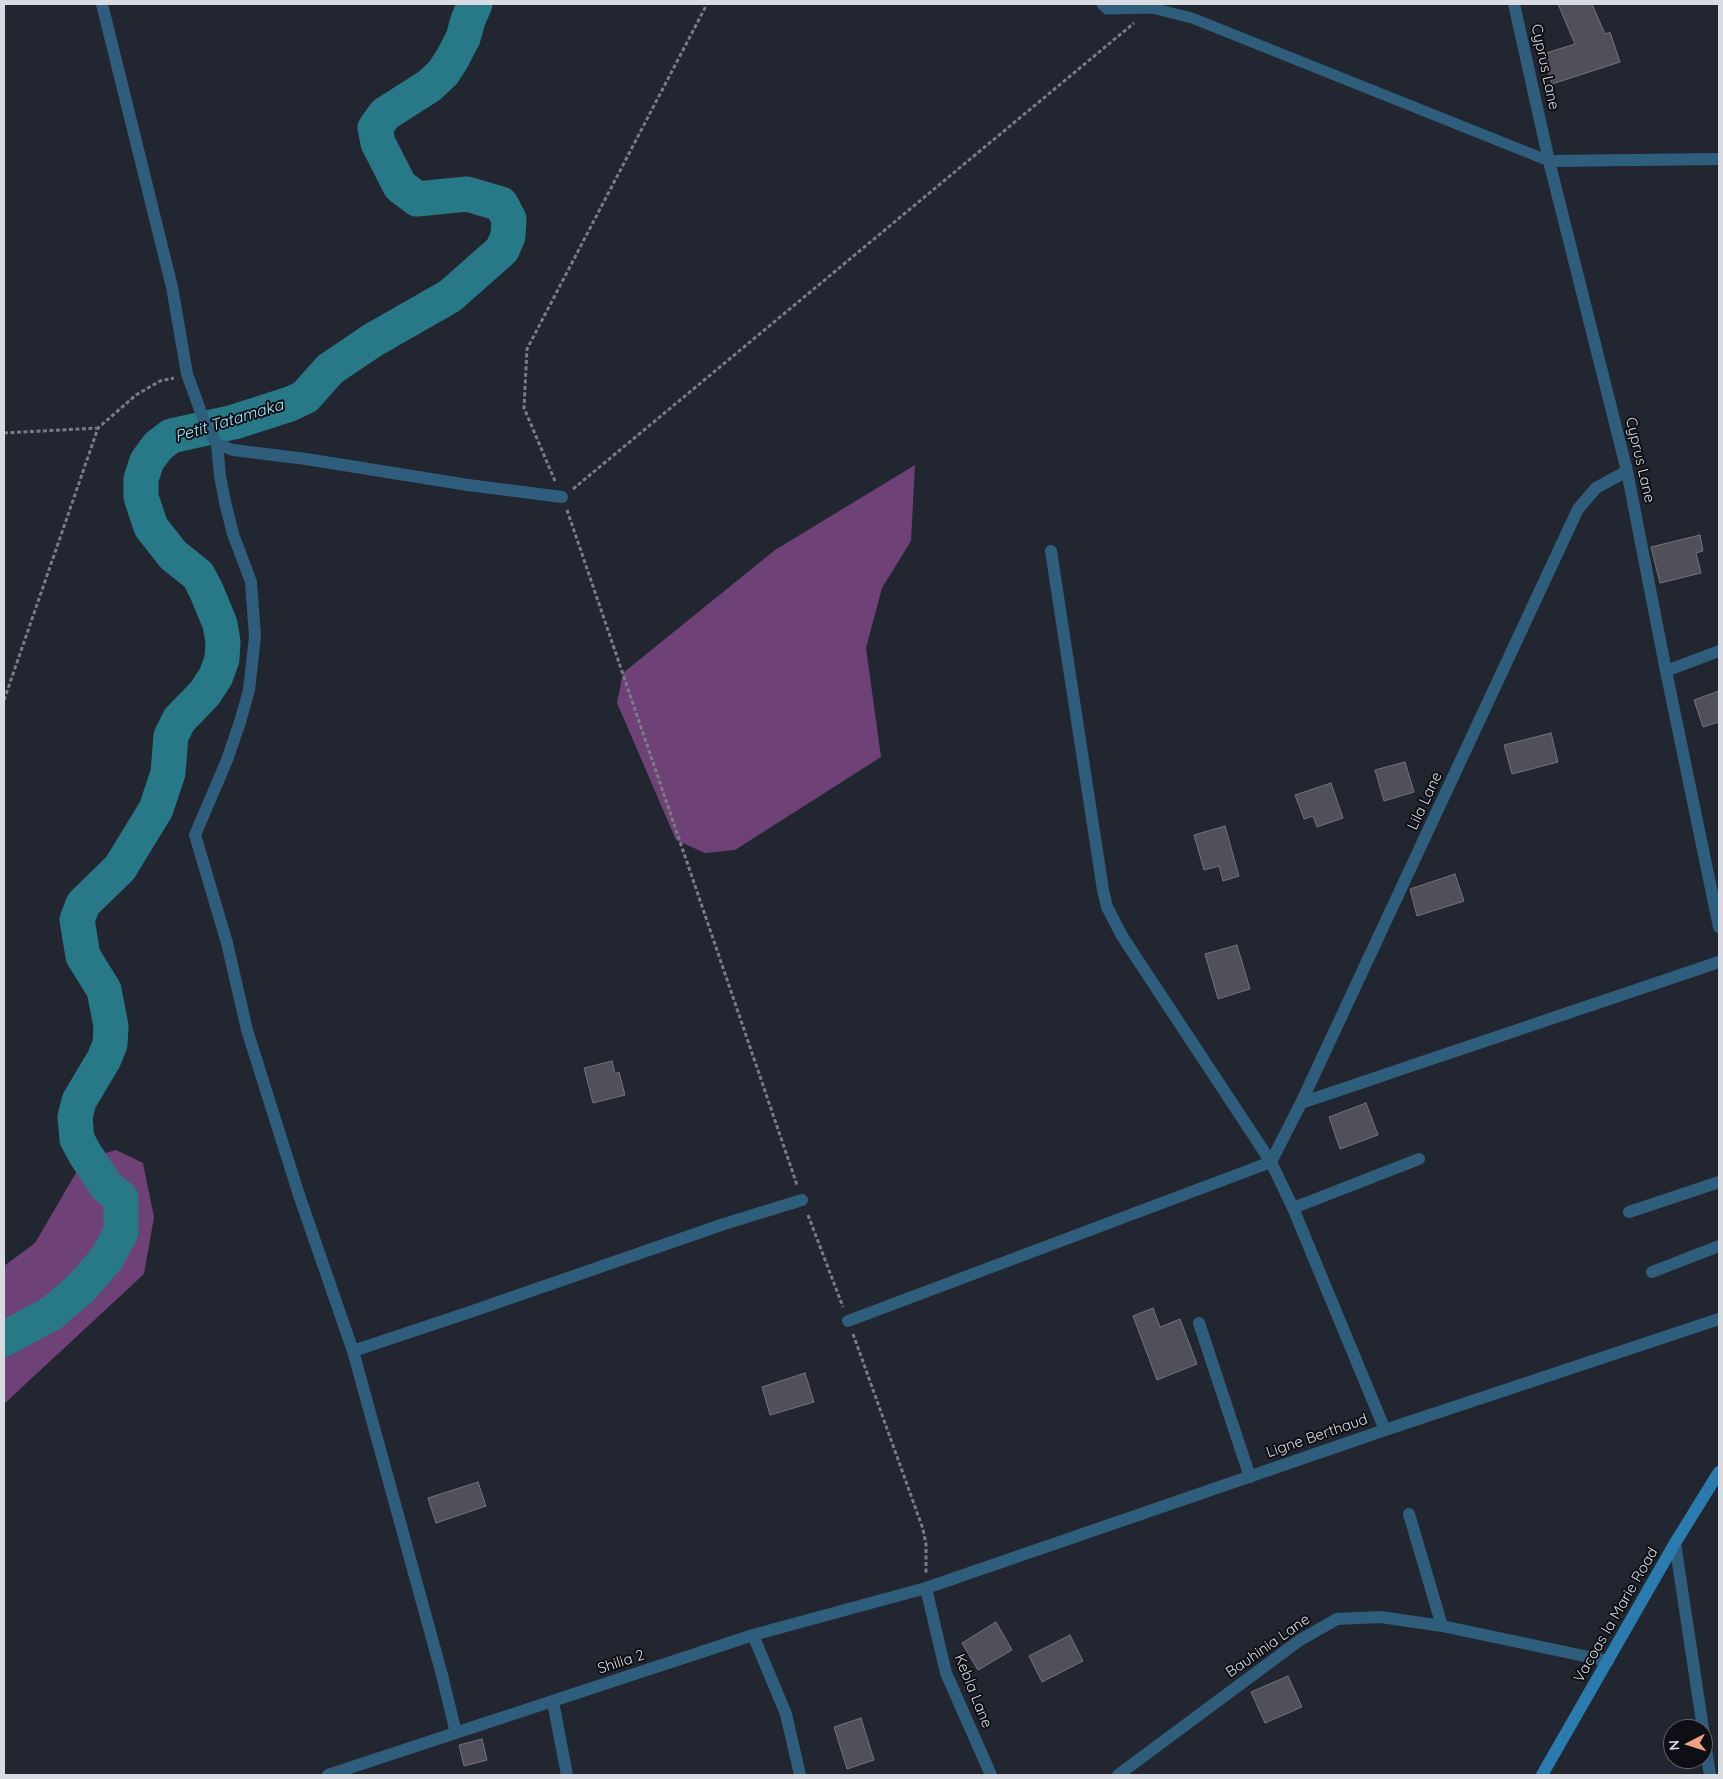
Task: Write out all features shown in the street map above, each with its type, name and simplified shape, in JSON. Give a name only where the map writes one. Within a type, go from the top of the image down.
[{"type":"main road","name":"Vacoas la Marie Road","points":[[1542,1775],[1675,1543],[1719,1472]]},
{"type":"street","points":[[102,4],[172,287],[187,374],[206,426],[216,444],[225,502],[251,582],[255,637],[249,690],[227,760],[195,835],[227,943],[247,1030],[299,1195],[353,1351],[442,1675],[456,1733]]},
{"type":"street","name":"Cyprus Lane","points":[[1514,4],[1548,161],[1627,471],[1719,927]]},
{"type":"street","points":[[1548,161],[1719,159]]},
{"type":"street","points":[[216,444],[233,450],[562,497]]},
{"type":"street","name":"Lila Lane","points":[[1270,1162],[1301,1102],[1578,509],[1596,488],[1627,471]]},
{"type":"street","points":[[1051,551],[1107,907],[1122,936],[1270,1162],[1293,1208],[1385,1430]]},
{"type":"street","points":[[1666,671],[1719,651]]},
{"type":"street","points":[[1301,1102],[1719,962]]},
{"type":"street","points":[[1293,1208],[1419,1159]]},
{"type":"street","points":[[848,1321],[1270,1162]]},
{"type":"street","points":[[1629,1212],[1719,1182]]},
{"type":"street","points":[[353,1351],[724,1224],[802,1200]]},
{"type":"street","points":[[1652,1272],[1719,1246]]},
{"type":"street","name":"Ligne Berthaud","points":[[926,1588],[1385,1430],[1719,1319]]},
{"type":"street","points":[[1199,1323],[1250,1477]]},
{"type":"street","points":[[1409,1514],[1442,1626]]},
{"type":"street","points":[[1675,1543],[1710,1775]]},
{"type":"street","name":"Shilia 2","points":[[328,1775],[753,1635],[926,1588]]},
{"type":"street","name":"Kebla Lane","points":[[926,1588],[946,1673],[991,1775]]},
{"type":"street","name":"Bauhinia Lane","points":[[1118,1775],[1300,1640],[1337,1619],[1381,1617],[1442,1626],[1608,1661]]},
{"type":"street","points":[[753,1635],[786,1714],[800,1775]]},
{"type":"street","points":[[553,1702],[568,1775]]},
{"type":"lane","points":[[1102,4],[1107,9],[1152,8],[1192,18],[1548,161]]},
{"type":"path","points":[[707,4],[527,349],[524,408],[562,497],[802,1200],[923,1529],[926,1544],[926,1588]]},
{"type":"path","points":[[562,497],[1152,8]]},
{"type":"path","points":[[4,700],[98,428],[136,395],[160,381],[187,374]]},
{"type":"path","points":[[4,433],[98,428]]},
{"type":"shaded area","points":[[915,465],[911,541],[882,588],[866,648],[881,757],[735,850],[705,853],[676,840],[617,703],[623,673],[775,550]]},
{"type":"shaded area","points":[[116,1150],[143,1163],[154,1217],[144,1274],[4,1404],[4,1266],[35,1243],[84,1159]]},
{"type":"building","points":[[1558,4],[1592,4],[1605,34],[1610,32],[1620,62],[1552,84],[1543,54],[1575,44]]},
{"type":"building","points":[[1700,535],[1703,551],[1696,553],[1701,573],[1660,583],[1651,547]]},
{"type":"building","points":[[1719,691],[1719,722],[1703,727],[1694,700]]},
{"type":"building","points":[[1551,733],[1558,762],[1512,774],[1504,745]]},
{"type":"building","points":[[1405,762],[1414,792],[1384,801],[1375,770]]},
{"type":"building","points":[[1331,783],[1343,818],[1317,827],[1313,816],[1304,819],[1295,795]]},
{"type":"building","points":[[1225,826],[1239,876],[1223,881],[1219,866],[1204,870],[1194,835]]},
{"type":"building","points":[[1455,874],[1464,901],[1417,916],[1410,889]]},
{"type":"building","points":[[1237,945],[1250,989],[1218,999],[1205,954]]},
{"type":"building","points":[[612,1061],[615,1074],[619,1072],[625,1095],[593,1103],[584,1068]]},
{"type":"building","points":[[1366,1103],[1378,1135],[1340,1149],[1329,1117]]},
{"type":"building","points":[[1153,1308],[1160,1327],[1180,1319],[1197,1364],[1157,1380],[1133,1316]]},
{"type":"building","points":[[805,1373],[814,1402],[770,1415],[762,1387]]},
{"type":"building","points":[[478,1482],[486,1506],[436,1523],[428,1498]]},
{"type":"building","points":[[996,1622],[1012,1650],[978,1670],[962,1643]]},
{"type":"building","points":[[1070,1635],[1083,1661],[1042,1682],[1029,1656]]},
{"type":"building","points":[[1288,1676],[1302,1707],[1265,1723],[1251,1692]]},
{"type":"building","points":[[861,1718],[874,1760],[847,1769],[834,1727]]},
{"type":"building","points":[[482,1739],[487,1760],[464,1766],[459,1745]]},
{"type":"waterway","name":"Petit Tatamaka","points":[[4,1339],[52,1313],[81,1288],[107,1258],[121,1232],[121,1198],[107,1187],[77,1139],[75,1117],[79,1101],[104,1059],[110,1044],[111,1026],[104,990],[83,956],[77,920],[83,904],[120,868],[156,809],[168,773],[171,736],[179,720],[205,693],[216,676],[222,659],[223,642],[220,624],[198,575],[173,555],[151,527],[141,497],[141,479],[147,461],[158,446],[171,436],[234,422],[290,404],[305,397],[330,369],[373,340],[450,296],[502,250],[508,236],[509,219],[501,204],[467,194],[417,199],[400,186],[378,143],[375,128],[385,114],[429,86],[443,73],[463,38],[475,4]]}]
